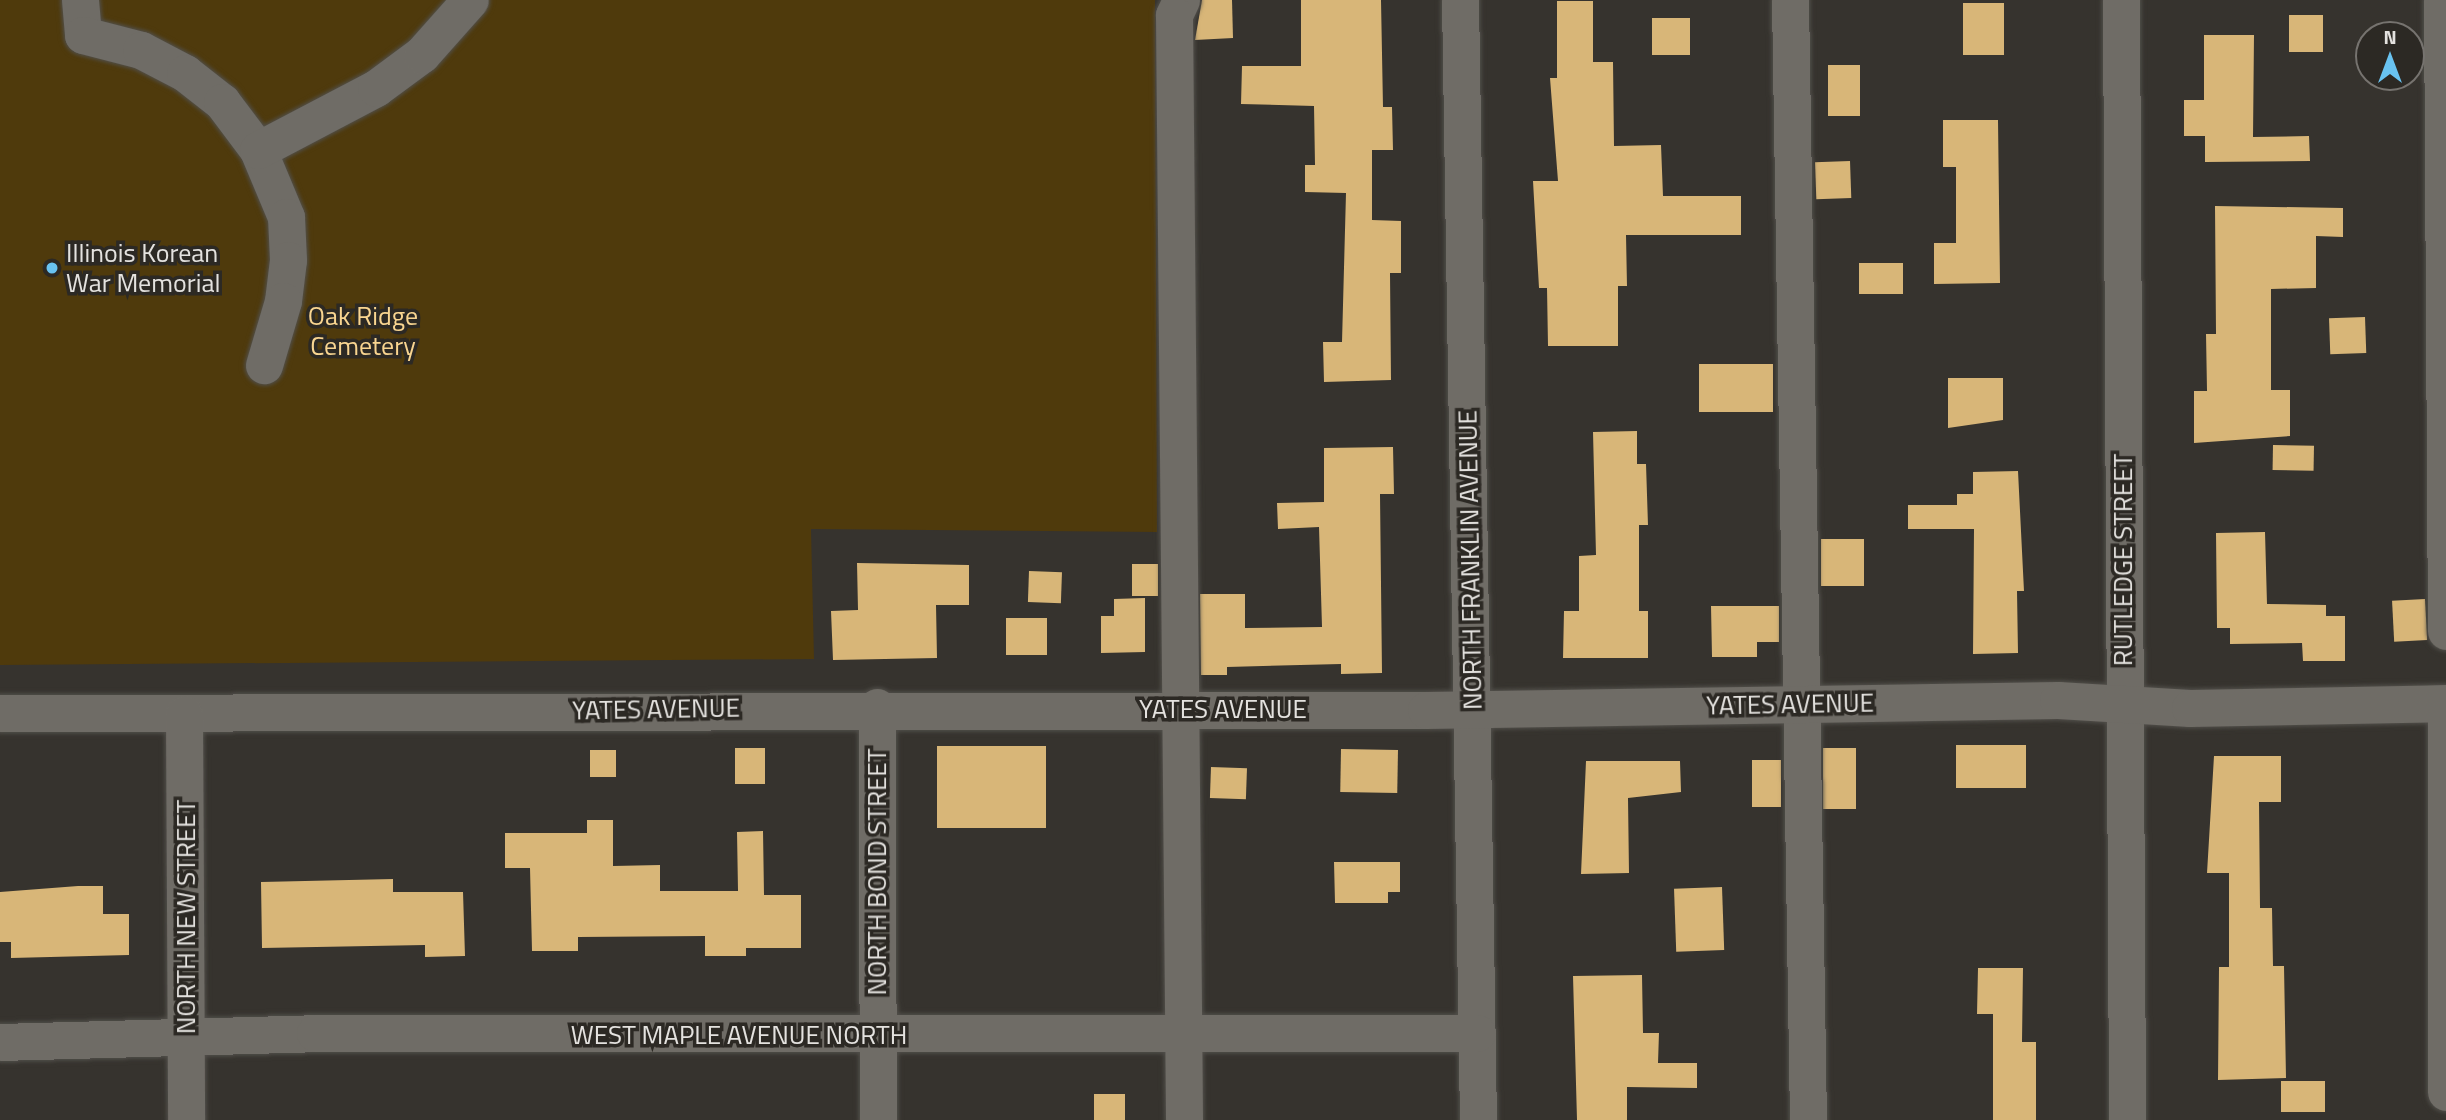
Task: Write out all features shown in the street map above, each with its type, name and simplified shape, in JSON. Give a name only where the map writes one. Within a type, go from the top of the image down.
[{"type":"street","points":[[80,0],[83,35],[141,50],[185,73],[222,103],[258,150],[286,217],[288,260],[283,301],[264,365]]},
{"type":"street","points":[[258,150],[376,88],[422,54],[470,0]]},
{"type":"street","points":[[1181,0],[1174,15],[1184,1120]]},
{"type":"street","name":"NORTH FRANKLIN AVENUE","points":[[1460,0],[1478,1120]]},
{"type":"street","points":[[1790,0],[1808,1120]]},
{"type":"street","name":"RUTLEDGE STREET","points":[[2121,0],[2127,1120]]},
{"type":"street","points":[[2442,0],[2446,631]]},
{"type":"street","name":"YATES AVENUE","points":[[0,712],[184,714],[877,707],[1472,709],[2058,700],[2124,705],[2446,703]]},
{"type":"street","name":"NORTH BOND STREET","points":[[877,707],[878,1120]]},
{"type":"street","name":"NORTH NEW STREET","points":[[184,714],[186,1120]]},
{"type":"street","points":[[2446,716],[2446,1092]]},
{"type":"street","name":"WEST MAPLE AVENUE NORTH","points":[[0,1042],[186,1041],[315,1033],[1478,1033]]},
{"type":"green space","name":"Oak Ridge Cemetery","points":[[0,0],[1155,0],[1157,532],[811,529],[814,659],[0,665]]},
{"type":"building","points":[[1202,0],[1232,0],[1233,38],[1195,40]]},
{"type":"building","points":[[1301,0],[1381,0],[1383,107],[1392,107],[1393,150],[1372,150],[1372,220],[1401,221],[1401,273],[1390,273],[1391,380],[1324,382],[1323,342],[1342,342],[1346,193],[1305,192],[1305,165],[1315,165],[1314,106],[1241,104],[1242,66],[1301,66]]},
{"type":"building","points":[[1557,1],[1593,1],[1593,62],[1613,62],[1614,146],[1661,145],[1663,196],[1741,196],[1741,235],[1626,235],[1627,286],[1618,286],[1618,346],[1548,346],[1547,288],[1539,288],[1533,181],[1558,181],[1550,78],[1557,78]]},
{"type":"building","points":[[1963,3],[2004,3],[2004,55],[1963,55]]},
{"type":"building","points":[[2289,15],[2323,15],[2323,52],[2289,52]]},
{"type":"building","points":[[1652,18],[1690,18],[1690,55],[1652,55]]},
{"type":"building","points":[[2204,35],[2254,35],[2253,137],[2309,136],[2310,161],[2205,162],[2205,136],[2184,136],[2184,100],[2204,100]]},
{"type":"building","points":[[1828,65],[1860,65],[1860,116],[1828,116]]},
{"type":"building","points":[[1943,120],[1998,120],[2000,283],[1934,284],[1934,243],[1956,243],[1956,167],[1943,167]]},
{"type":"building","points":[[1850,161],[1851,198],[1816,199],[1815,162]]},
{"type":"building","points":[[2215,206],[2343,208],[2343,237],[2316,236],[2316,288],[2271,289],[2271,390],[2290,390],[2290,436],[2194,443],[2194,391],[2207,391],[2206,334],[2216,334]]},
{"type":"building","points":[[1859,263],[1903,263],[1903,294],[1859,294]]},
{"type":"building","points":[[2365,317],[2366,353],[2330,354],[2329,318]]},
{"type":"building","points":[[1699,364],[1773,364],[1773,412],[1699,412]]},
{"type":"building","points":[[1948,378],[2003,378],[2003,420],[1948,428]]},
{"type":"building","points":[[1637,431],[1637,464],[1646,464],[1648,525],[1639,525],[1639,611],[1648,611],[1648,658],[1563,658],[1564,611],[1579,611],[1579,556],[1596,555],[1593,432]]},
{"type":"building","points":[[2273,445],[2314,446],[2314,471],[2273,470]]},
{"type":"building","points":[[1393,447],[1394,494],[1380,494],[1382,673],[1341,674],[1341,664],[1227,667],[1227,675],[1201,675],[1200,594],[1245,594],[1245,628],[1322,627],[1319,527],[1278,529],[1277,503],[1324,502],[1324,448]]},
{"type":"building","points":[[2018,471],[2024,591],[2017,591],[2018,653],[1973,654],[1974,529],[1908,529],[1908,505],[1957,505],[1957,494],[1973,494],[1973,472]]},
{"type":"building","points":[[2265,532],[2267,604],[2326,605],[2326,616],[2345,616],[2345,661],[2303,661],[2302,643],[2230,644],[2230,628],[2217,628],[2216,533]]},
{"type":"building","points":[[1821,539],[1864,539],[1864,586],[1821,586]]},
{"type":"building","points":[[857,563],[969,565],[969,605],[936,605],[937,658],[833,660],[831,611],[858,610]]},
{"type":"building","points":[[1132,564],[1158,564],[1158,596],[1132,596]]},
{"type":"building","points":[[1029,571],[1062,572],[1061,603],[1028,602]]},
{"type":"building","points":[[1145,598],[1145,652],[1101,653],[1101,616],[1114,616],[1114,599]]},
{"type":"building","points":[[2425,599],[2427,640],[2394,642],[2392,601]]},
{"type":"building","points":[[1711,606],[1779,606],[1779,642],[1757,642],[1757,657],[1712,657]]},
{"type":"building","points":[[1006,618],[1047,618],[1047,655],[1006,655]]},
{"type":"building","points":[[1956,745],[2026,745],[2026,788],[1956,788]]},
{"type":"building","points":[[937,746],[1046,746],[1046,828],[937,828]]},
{"type":"building","points":[[735,748],[765,748],[765,784],[735,784]]},
{"type":"building","points":[[1823,748],[1856,748],[1856,809],[1823,809]]},
{"type":"building","points":[[1341,749],[1398,750],[1397,793],[1340,792]]},
{"type":"building","points":[[590,750],[616,750],[616,777],[590,777]]},
{"type":"building","points":[[2214,756],[2281,756],[2281,802],[2259,802],[2260,908],[2272,908],[2273,966],[2284,966],[2286,1078],[2218,1080],[2219,967],[2229,967],[2229,873],[2207,873]]},
{"type":"building","points":[[1752,760],[1781,760],[1781,807],[1752,807]]},
{"type":"building","points":[[1586,761],[1680,761],[1681,792],[1628,798],[1629,873],[1581,874]]},
{"type":"building","points":[[1211,767],[1247,768],[1246,799],[1210,798]]},
{"type":"building","points":[[587,820],[613,820],[613,866],[660,865],[660,891],[738,891],[737,832],[763,831],[764,895],[801,895],[801,948],[746,948],[746,956],[705,956],[705,936],[578,937],[578,951],[532,951],[530,868],[505,868],[505,833],[587,833]]},
{"type":"building","points":[[1334,862],[1400,862],[1400,892],[1388,892],[1388,903],[1335,903]]},
{"type":"building","points":[[393,879],[393,892],[463,892],[465,956],[425,957],[425,945],[262,948],[261,882]]},
{"type":"building","points":[[103,886],[103,914],[129,914],[129,955],[11,958],[11,942],[0,942],[0,892]]},
{"type":"building","points":[[1722,887],[1724,950],[1676,952],[1674,889]]},
{"type":"building","points":[[1978,968],[2023,968],[2022,1042],[2036,1042],[2036,1120],[1993,1120],[1993,1014],[1977,1014]]},
{"type":"building","points":[[1642,975],[1643,1033],[1659,1033],[1658,1063],[1697,1063],[1697,1088],[1627,1087],[1627,1120],[1577,1120],[1573,976]]},
{"type":"building","points":[[2281,1081],[2325,1081],[2325,1112],[2281,1112]]},
{"type":"building","points":[[1094,1094],[1125,1094],[1125,1120],[1094,1120]]},
{"type":"place","name":"Illinois Korean War Memorial","points":[[52,268]]}]
